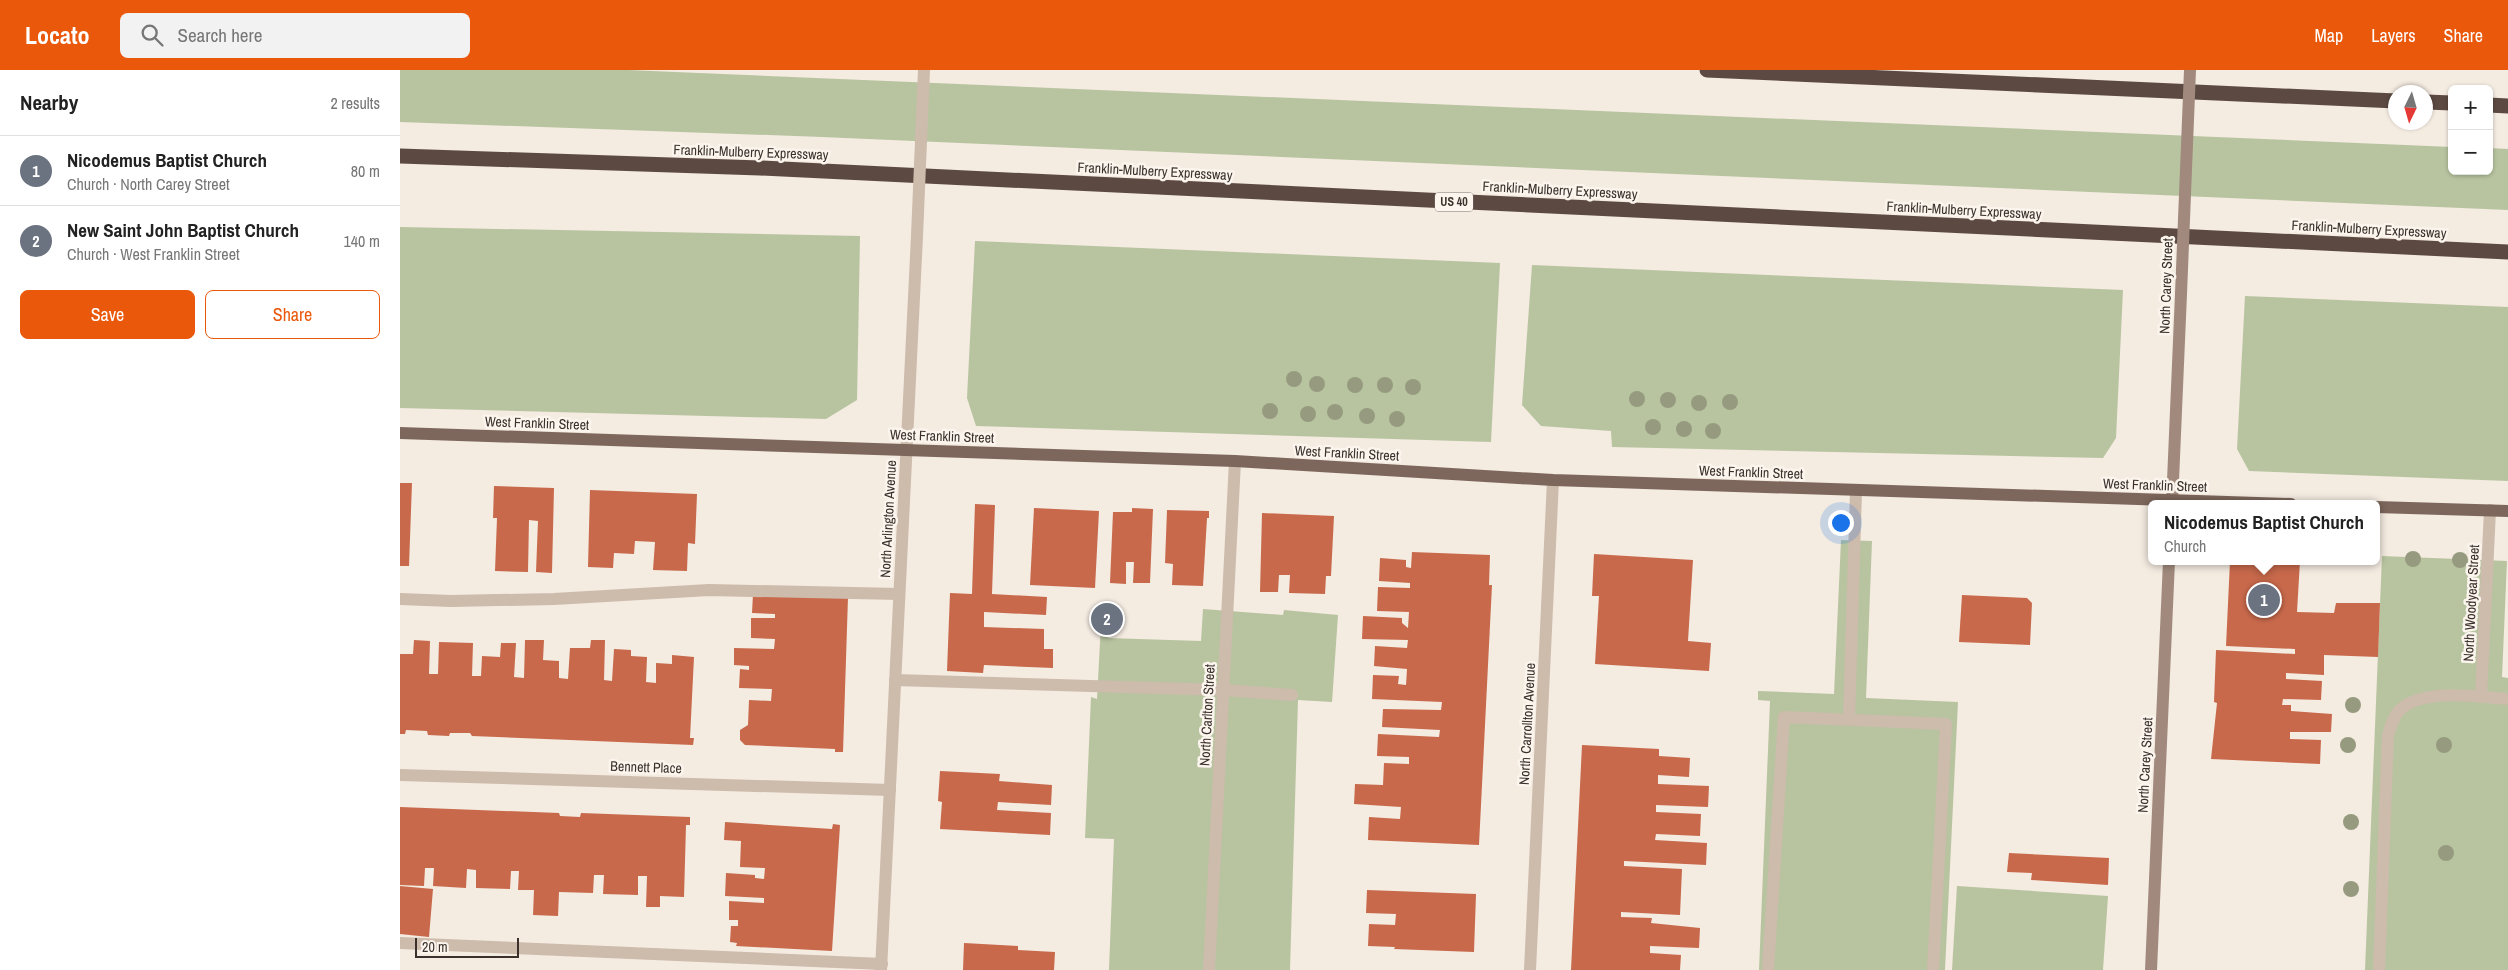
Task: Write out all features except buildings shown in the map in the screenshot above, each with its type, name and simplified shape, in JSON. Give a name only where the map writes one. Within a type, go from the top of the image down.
[{"type":"highway","points":[[1707,70],[2388,101]]},
{"type":"highway","points":[[2433,103],[2448,104]]},
{"type":"highway","points":[[2493,105],[2508,106]]},
{"type":"highway","name":"Franklin-Mulberry Expressway","points":[[400,156],[760,168],[2508,252]]},
{"type":"main road","name":"North Carey Street","points":[[2172,500],[2190,70]]},
{"type":"main road","name":"West Franklin Street","points":[[400,433],[906,449],[1235,462],[1554,480],[2148,501]]},
{"type":"main road","points":[[2380,507],[2508,511]]},
{"type":"main road","name":"North Carey Street","points":[[2151,970],[2169,565]]},
{"type":"street","name":"North Arlington Avenue","points":[[882,967],[924,70]]},
{"type":"street","name":"North Carlton Street","points":[[1209,970],[1235,462]]},
{"type":"street","name":"North Carrollton Avenue","points":[[1530,970],[1554,480]]},
{"type":"street","points":[[1849,720],[1856,490]]},
{"type":"street","name":"North Woodyear Street","points":[[2482,697],[2490,510]]},
{"type":"street","points":[[400,599],[451,601],[554,599],[709,590],[899,594]]},
{"type":"street","points":[[895,680],[1223,690],[1292,695]]},
{"type":"street","points":[[2378,970],[2388,735],[2393,720],[2402,708],[2418,700],[2438,696],[2508,699]]},
{"type":"street","points":[[1768,970],[1784,717],[1946,724],[1933,970]]},
{"type":"street","name":"Bennett Place","points":[[400,775],[890,790]]},
{"type":"street","points":[[400,943],[882,967]]},
{"type":"green space","points":[[400,70],[628,70],[2448,147],[2448,175],[2493,175],[2493,148],[2508,149],[2508,210],[822,137],[400,122]]},
{"type":"green space","points":[[400,227],[860,236],[857,400],[826,419],[400,408]]},
{"type":"green space","points":[[975,241],[1500,263],[1491,442],[976,426],[967,398]]},
{"type":"green space","points":[[1532,265],[2123,290],[2116,438],[2103,458],[1612,447],[1611,431],[1541,426],[1522,405]]},
{"type":"green space","points":[[2245,296],[2508,307],[2508,481],[2249,471],[2237,449]]},
{"type":"green space","points":[[1841,540],[1872,541],[1866,698],[1958,702],[1945,970],[1759,970],[1770,701],[1758,700],[1758,691],[1834,694]]},
{"type":"green space","points":[[2382,556],[2507,561],[2502,677],[2508,678],[2508,970],[2365,970]]},
{"type":"green space","points":[[1102,605],[1110,605],[1108,638],[1201,641],[1203,609],[1283,615],[1284,610],[1338,615],[1332,702],[1298,700],[1290,970],[1109,970],[1114,839],[1085,838],[1091,697],[1097,699]]},
{"type":"green space","points":[[1957,886],[2108,896],[2103,970],[1952,970]]},
{"type":"place","name":"Nicodemus Baptist Church","points":[[2264,600]]},
{"type":"place","name":"New Saint John Baptist Church","points":[[1107,619]]}]
